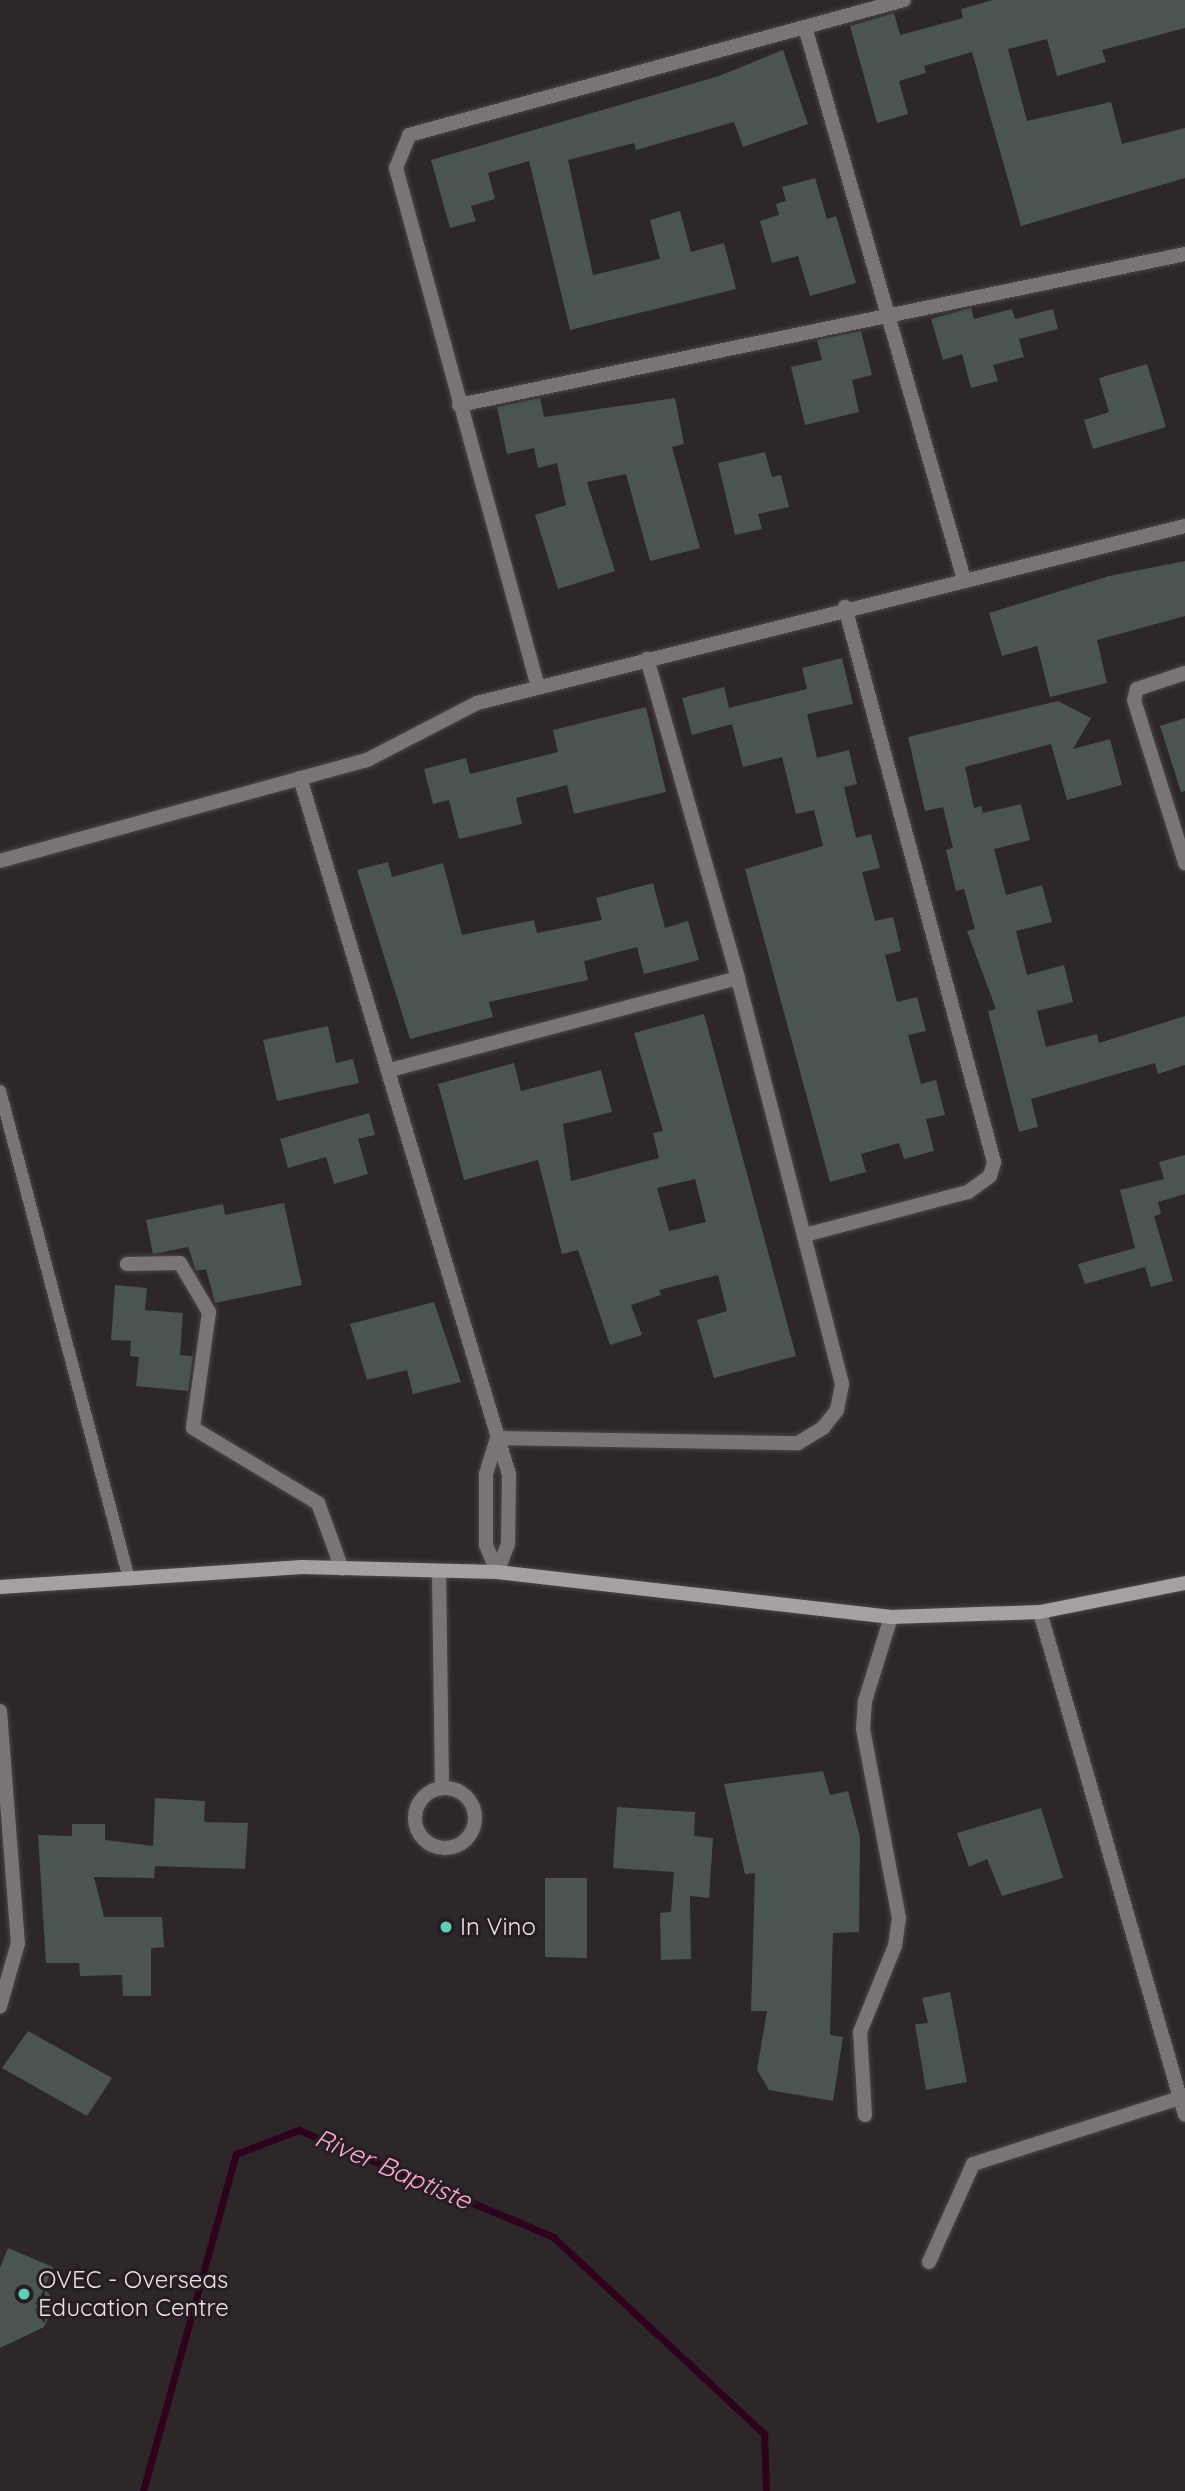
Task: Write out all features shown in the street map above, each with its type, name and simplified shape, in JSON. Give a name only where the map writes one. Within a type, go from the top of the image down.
[{"type":"main road","points":[[0,1587],[342,1569],[497,1572],[891,1617],[1040,1612],[1185,1583]]},
{"type":"street","points":[[538,687],[458,405],[396,167],[409,135],[904,0]]},
{"type":"street","points":[[805,27],[963,576]]},
{"type":"street","points":[[458,405],[887,319],[1185,254]]},
{"type":"street","points":[[0,861],[367,760],[477,703],[963,576],[1185,526]]},
{"type":"street","points":[[805,1235],[968,1192],[990,1176],[994,1162],[845,607]]},
{"type":"street","points":[[497,1438],[773,1445],[798,1443],[823,1428],[837,1410],[842,1384],[805,1235],[738,978],[647,659]]},
{"type":"street","points":[[1185,673],[1137,689],[1134,700],[1185,863]]},
{"type":"street","points":[[300,778],[390,1070],[509,1474],[508,1544],[497,1572]]},
{"type":"street","points":[[390,1070],[738,978]]},
{"type":"street","points":[[127,1264],[180,1263],[209,1312],[193,1428],[318,1503],[342,1569]]},
{"type":"street","points":[[497,1438],[486,1497],[486,1545],[497,1572]]},
{"type":"street","points":[[439,1571],[442,1787]]},
{"type":"street","points":[[1040,1612],[1185,2115]]},
{"type":"street","points":[[865,2115],[860,2032],[895,1946],[899,1918],[863,1730],[865,1701],[891,1617]]},
{"type":"street","points":[[0,1711],[18,1943],[0,2006]]},
{"type":"street","points":[[442,1787],[461,1792],[474,1807],[475,1826],[465,1842],[447,1849],[422,1837],[414,1810],[425,1794],[442,1787]]},
{"type":"street","points":[[929,2262],[973,2164],[1180,2098]]},
{"type":"lane","points":[[0,1091],[129,1579]]},
{"type":"building","points":[[993,0],[1185,0],[1185,28],[1102,50],[1106,62],[1057,76],[1047,39],[1008,49],[1027,121],[1111,102],[1122,144],[1185,128],[1185,178],[1021,226],[972,52],[924,66],[926,73],[899,81],[908,114],[877,123],[850,26],[894,13],[900,35],[963,18],[961,9]]},
{"type":"building","points":[[783,50],[808,124],[743,147],[734,122],[636,150],[634,143],[568,160],[593,275],[660,259],[650,220],[680,211],[691,252],[724,243],[736,289],[570,330],[529,161],[488,173],[495,199],[471,206],[476,221],[450,228],[431,160],[719,76]]},
{"type":"building","points":[[815,178],[827,219],[836,216],[856,283],[810,296],[798,256],[772,263],[760,221],[779,215],[776,204],[786,201],[782,187]]},
{"type":"building","points":[[971,308],[974,319],[1012,309],[1015,319],[1053,309],[1058,329],[1019,339],[1024,357],[993,365],[998,381],[971,388],[962,354],[943,360],[931,319]]},
{"type":"building","points":[[861,331],[872,375],[852,380],[859,412],[805,425],[791,367],[822,360],[817,340]]},
{"type":"building","points":[[1147,364],[1166,427],[1093,449],[1084,420],[1109,412],[1099,378]]},
{"type":"building","points":[[540,398],[544,417],[675,398],[684,444],[672,447],[700,548],[650,561],[626,474],[587,482],[615,571],[558,589],[535,515],[566,505],[557,463],[538,468],[534,448],[507,454],[497,407]]},
{"type":"building","points":[[765,452],[772,477],[781,475],[789,507],[758,514],[762,529],[735,535],[718,463]]},
{"type":"building","points":[[1185,561],[1185,616],[1097,640],[1107,683],[1050,697],[1037,646],[1002,656],[989,613],[1109,576]]},
{"type":"building","points":[[842,658],[853,704],[807,714],[817,758],[849,750],[857,784],[844,787],[856,838],[871,834],[880,868],[862,872],[875,921],[893,917],[901,951],[885,955],[897,1002],[917,997],[926,1031],[908,1035],[921,1084],[936,1080],[945,1115],[926,1119],[934,1151],[904,1159],[899,1143],[861,1154],[866,1172],[830,1182],[745,869],[823,846],[814,810],[796,814],[782,757],[743,767],[732,724],[692,735],[682,698],[724,687],[729,708],[807,689],[802,668]]},
{"type":"building","points":[[1058,701],[1091,718],[1073,749],[1110,739],[1122,785],[1067,800],[1051,744],[965,767],[974,808],[981,806],[983,813],[1021,804],[1030,840],[994,849],[1006,895],[1042,885],[1052,922],[1016,931],[1027,975],[1064,965],[1073,1002],[1037,1011],[1046,1047],[1097,1034],[1099,1043],[1185,1016],[1185,1065],[1158,1074],[1155,1063],[1031,1099],[1038,1127],[1019,1132],[988,1011],[996,1009],[967,931],[975,929],[964,889],[956,891],[946,850],[953,848],[943,807],[925,811],[908,737]]},
{"type":"building","points":[[646,707],[666,792],[574,814],[567,785],[516,798],[522,824],[459,839],[449,800],[433,804],[424,769],[466,758],[470,774],[558,752],[553,730]]},
{"type":"building","points":[[1185,718],[1185,791],[1181,792],[1160,726]]},
{"type":"building","points":[[388,862],[392,877],[443,863],[462,935],[534,920],[537,933],[602,920],[596,898],[653,883],[665,928],[688,921],[699,960],[644,974],[637,947],[584,961],[588,980],[489,1002],[493,1017],[410,1039],[357,870]]},
{"type":"building","points":[[704,1014],[796,1356],[714,1378],[697,1320],[727,1311],[718,1275],[659,1290],[661,1295],[631,1305],[642,1335],[610,1345],[578,1250],[562,1254],[538,1160],[464,1180],[438,1084],[514,1063],[521,1091],[601,1070],[612,1112],[563,1124],[571,1181],[659,1158],[653,1133],[663,1131],[634,1033]],"holes":[[[695,1179],[706,1222],[669,1231],[657,1188]]]},
{"type":"building","points":[[328,1026],[336,1063],[353,1059],[359,1083],[277,1101],[263,1040]]},
{"type":"building","points":[[369,1113],[375,1135],[358,1139],[368,1174],[334,1184],[326,1157],[288,1168],[280,1139]]},
{"type":"building","points":[[1185,1155],[1185,1194],[1158,1202],[1161,1214],[1154,1216],[1173,1281],[1151,1287],[1145,1267],[1085,1284],[1078,1264],[1135,1248],[1120,1190],[1164,1179],[1159,1162]]},
{"type":"building","points":[[284,1203],[302,1285],[215,1303],[206,1269],[196,1271],[188,1247],[153,1254],[146,1220],[223,1204],[225,1215]]},
{"type":"building","points":[[115,1285],[147,1288],[145,1310],[183,1313],[180,1355],[193,1356],[188,1391],[136,1386],[139,1357],[130,1356],[131,1341],[111,1340]]},
{"type":"building","points":[[434,1302],[461,1382],[413,1394],[407,1370],[367,1380],[350,1324]]},
{"type":"building","points":[[823,1771],[830,1795],[848,1791],[860,1837],[859,1932],[833,1933],[830,2035],[843,2037],[833,2101],[769,2090],[757,2070],[767,2011],[751,2011],[755,1873],[745,1874],[724,1784]]},
{"type":"building","points":[[155,1798],[205,1801],[204,1822],[248,1823],[245,1869],[155,1866],[154,1878],[94,1877],[104,1917],[162,1917],[164,1947],[151,1948],[151,1996],[123,1996],[122,1975],[80,1976],[79,1963],[46,1963],[38,1835],[72,1836],[72,1824],[105,1824],[105,1840],[153,1846]]},
{"type":"building","points":[[617,1807],[695,1812],[694,1836],[713,1838],[709,1898],[690,1896],[691,1959],[661,1960],[660,1913],[671,1912],[674,1872],[613,1868]]},
{"type":"building","points":[[1041,1808],[1063,1878],[1002,1896],[987,1859],[969,1867],[957,1833]]},
{"type":"building","points":[[545,1878],[587,1878],[587,1958],[545,1957]]},
{"type":"building","points":[[950,1992],[967,2082],[926,2090],[915,2024],[928,2023],[922,1998]]},
{"type":"building","points":[[28,2031],[112,2078],[87,2116],[2,2068]]},
{"type":"building","name":"OVEC - Overseas Education Centre","points":[[8,2248],[53,2267],[44,2288],[56,2303],[44,2327],[0,2348],[0,2268]]},
{"type":"waterway","name":"River Baptiste","points":[[143,2491],[236,2154],[299,2130],[553,2237],[764,2434],[766,2491]]},
{"type":"place","name":"In Vino","points":[[446,1927]]},
{"type":"place","name":"OVEC - Overseas Education Centre","points":[[24,2294]]}]
